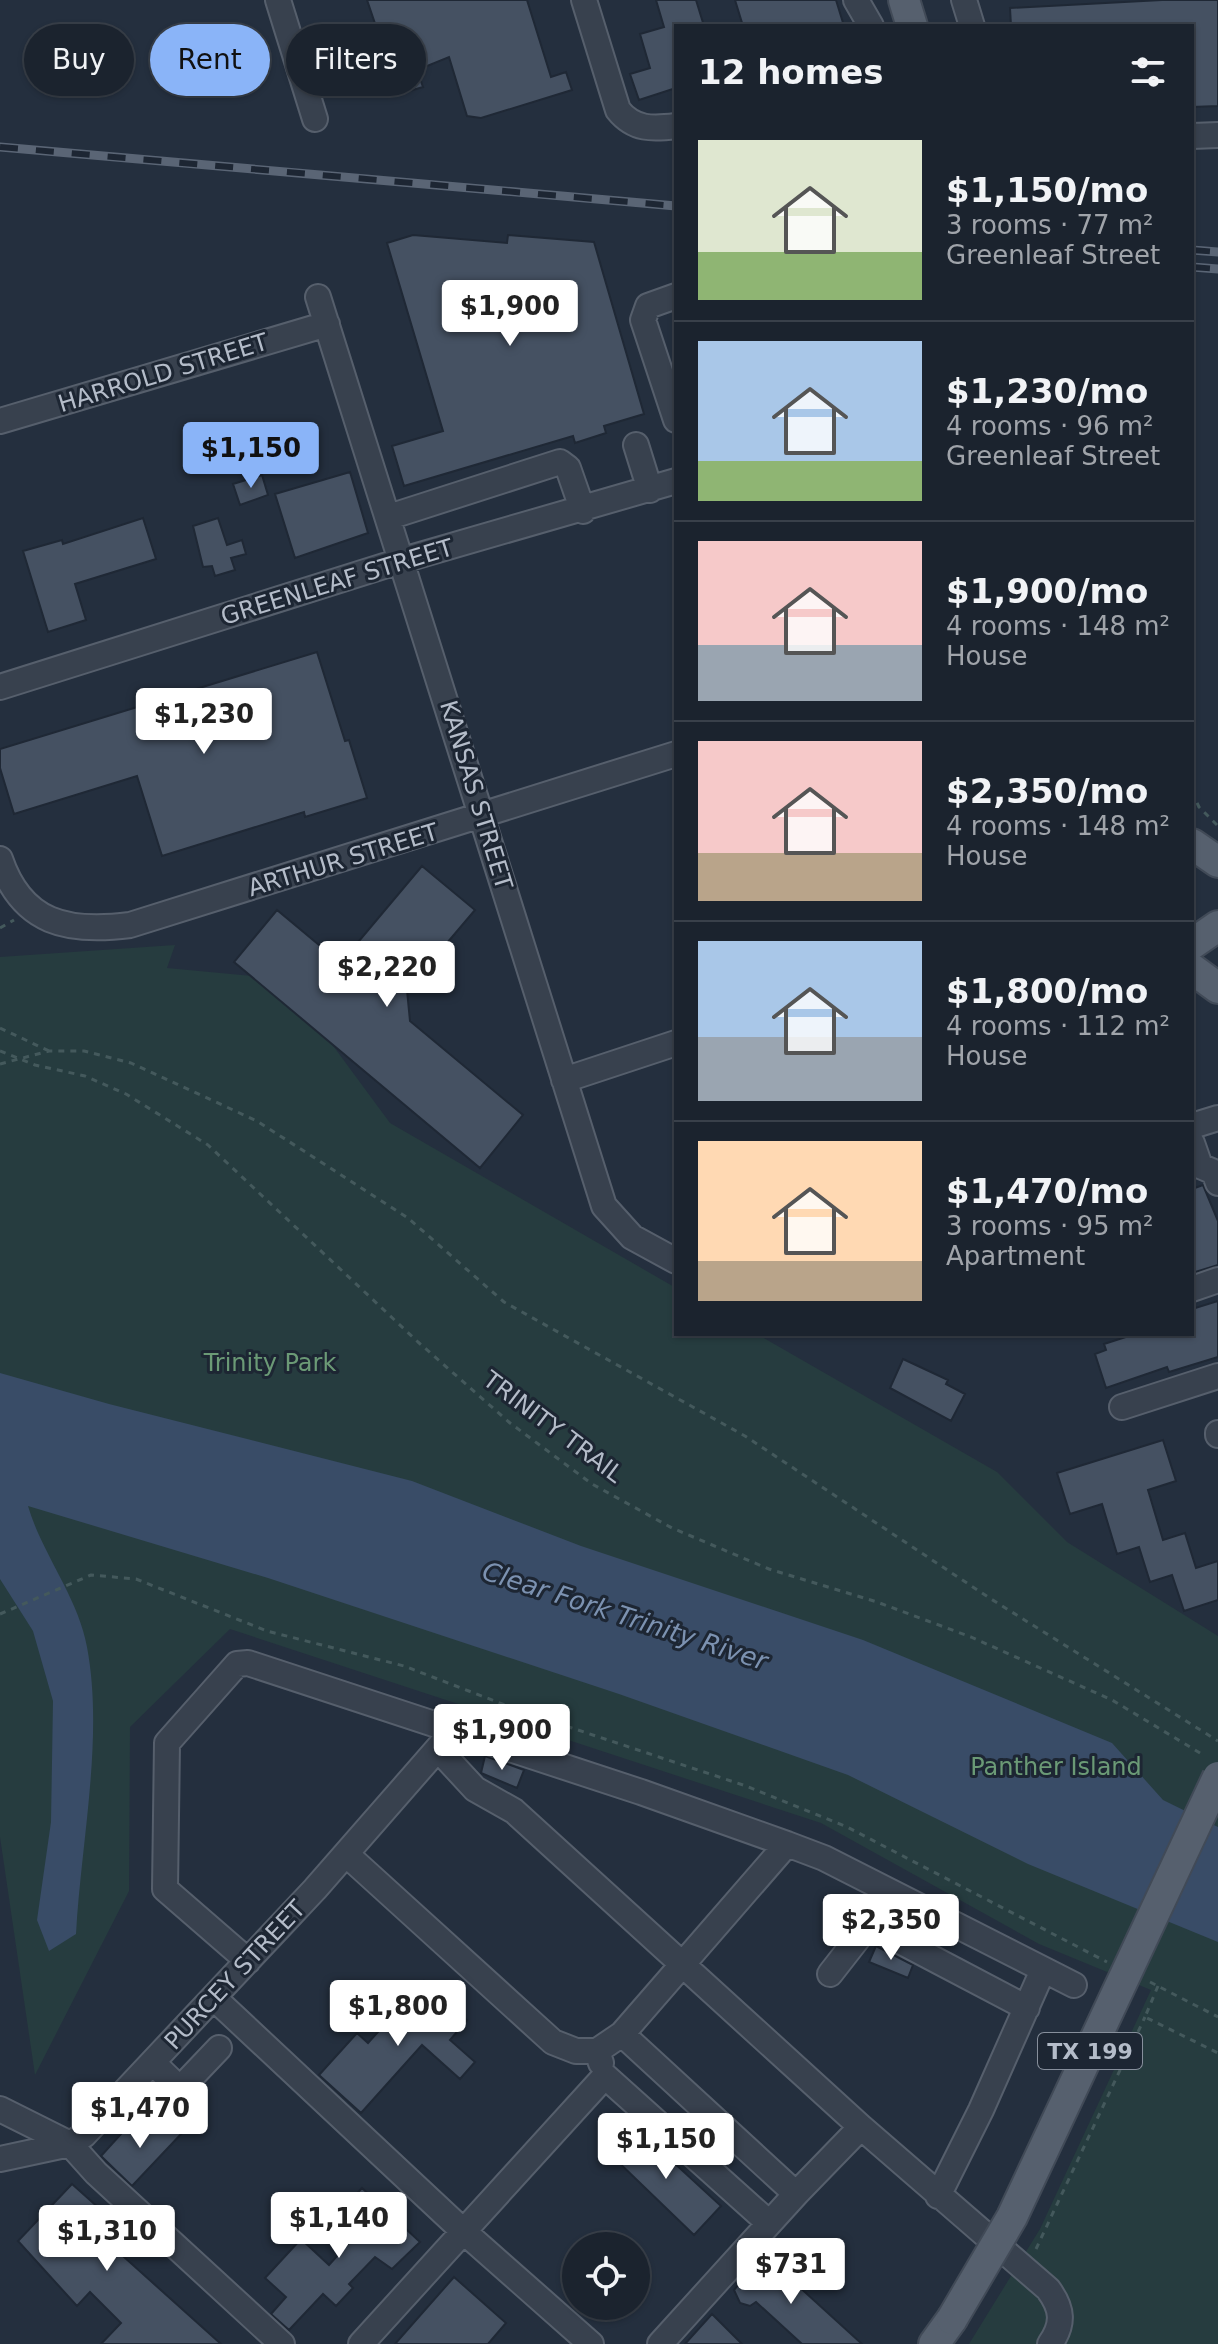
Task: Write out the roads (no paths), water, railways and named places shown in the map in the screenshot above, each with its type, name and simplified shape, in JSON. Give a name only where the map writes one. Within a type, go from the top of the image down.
[{"type":"main road","points":[[904,0],[911,24]]},
{"type":"main road","points":[[1194,943],[1218,926]]},
{"type":"main road","points":[[1194,970],[1218,988]]},
{"type":"main road","name":"TX 199","points":[[934,2344],[1012,2217],[1213,1768]]},
{"type":"street","points":[[278,0],[315,119]]},
{"type":"street","points":[[584,0],[618,110],[626,121],[642,128],[674,126]]},
{"type":"street","points":[[856,0],[870,24]]},
{"type":"street","points":[[964,0],[971,24]]},
{"type":"street","points":[[1194,136],[1218,135]]},
{"type":"street","name":"KANSAS STREET","points":[[318,297],[604,1206],[632,1237],[674,1260]]},
{"type":"street","points":[[674,297],[648,306],[643,320],[674,414]]},
{"type":"street","name":"HARROLD STREET","points":[[0,421],[327,324]]},
{"type":"street","points":[[636,445],[650,490]]},
{"type":"street","points":[[389,517],[560,462],[568,468],[583,511]]},
{"type":"street","name":"GREENLEAF STREET","points":[[0,687],[403,560],[583,511],[674,482]]},
{"type":"street","name":"ARTHUR STREET","points":[[0,859],[17,895],[51,923],[91,929],[130,925],[674,755]]},
{"type":"street","points":[[564,1080],[674,1044]]},
{"type":"street","points":[[1194,1125],[1218,1118]]},
{"type":"street","points":[[1200,1160],[1214,1172],[1218,1183]]},
{"type":"street","points":[[1194,1288],[1218,1280]]},
{"type":"street","points":[[1122,1407],[1218,1376]]},
{"type":"street","points":[[248,1961],[165,1889],[167,1743],[237,1664],[248,1663],[454,1730],[824,1858],[1074,1985]]},
{"type":"street","name":"PURCEY STREET","points":[[0,2159],[70,2144],[84,2135],[346,1854],[454,1730]]},
{"type":"street","points":[[438,1749],[475,1789],[514,1811],[938,2196],[1048,2289],[1058,2304],[1061,2323],[1050,2344]]},
{"type":"street","points":[[346,1854],[553,2042],[576,2051],[597,2051],[622,2034],[787,1844]]},
{"type":"street","points":[[830,1974],[862,1933],[875,1928],[898,1898]]},
{"type":"street","points":[[875,1928],[1027,2008]]},
{"type":"street","points":[[938,2196],[959,2159],[1043,1970]]},
{"type":"street","points":[[214,1998],[462,2230],[591,2344]]},
{"type":"street","points":[[622,2034],[796,2194]]},
{"type":"street","points":[[153,2063],[180,2089],[219,2048]]},
{"type":"street","points":[[597,2051],[605,2076],[769,2223]]},
{"type":"street","points":[[361,2344],[605,2076]]},
{"type":"street","points":[[0,2109],[70,2144],[96,2173],[282,2344]]},
{"type":"street","points":[[660,2344],[861,2127]]},
{"type":"water","name":"Clear Fork Trinity River","points":[[0,1373],[412,1481],[581,1546],[863,1640],[1112,1743],[1163,1800],[1218,1827],[1218,1942],[1028,1864],[848,1775],[619,1694],[268,1578],[28,1506],[76,1611],[87,1647],[92,1681],[90,1790],[76,1934],[49,1951],[37,1920],[51,1822],[53,1701],[33,1631],[0,1579]]},
{"type":"railway","points":[[0,147],[674,206]]},
{"type":"railway","points":[[1194,250],[1218,252]]},
{"type":"railway","points":[[1194,267],[1218,269]]},
{"type":"park label","name":"Trinity Park","points":[[270,1363]]},
{"type":"park label","name":"Panther Island","points":[[1056,1767]]}]
